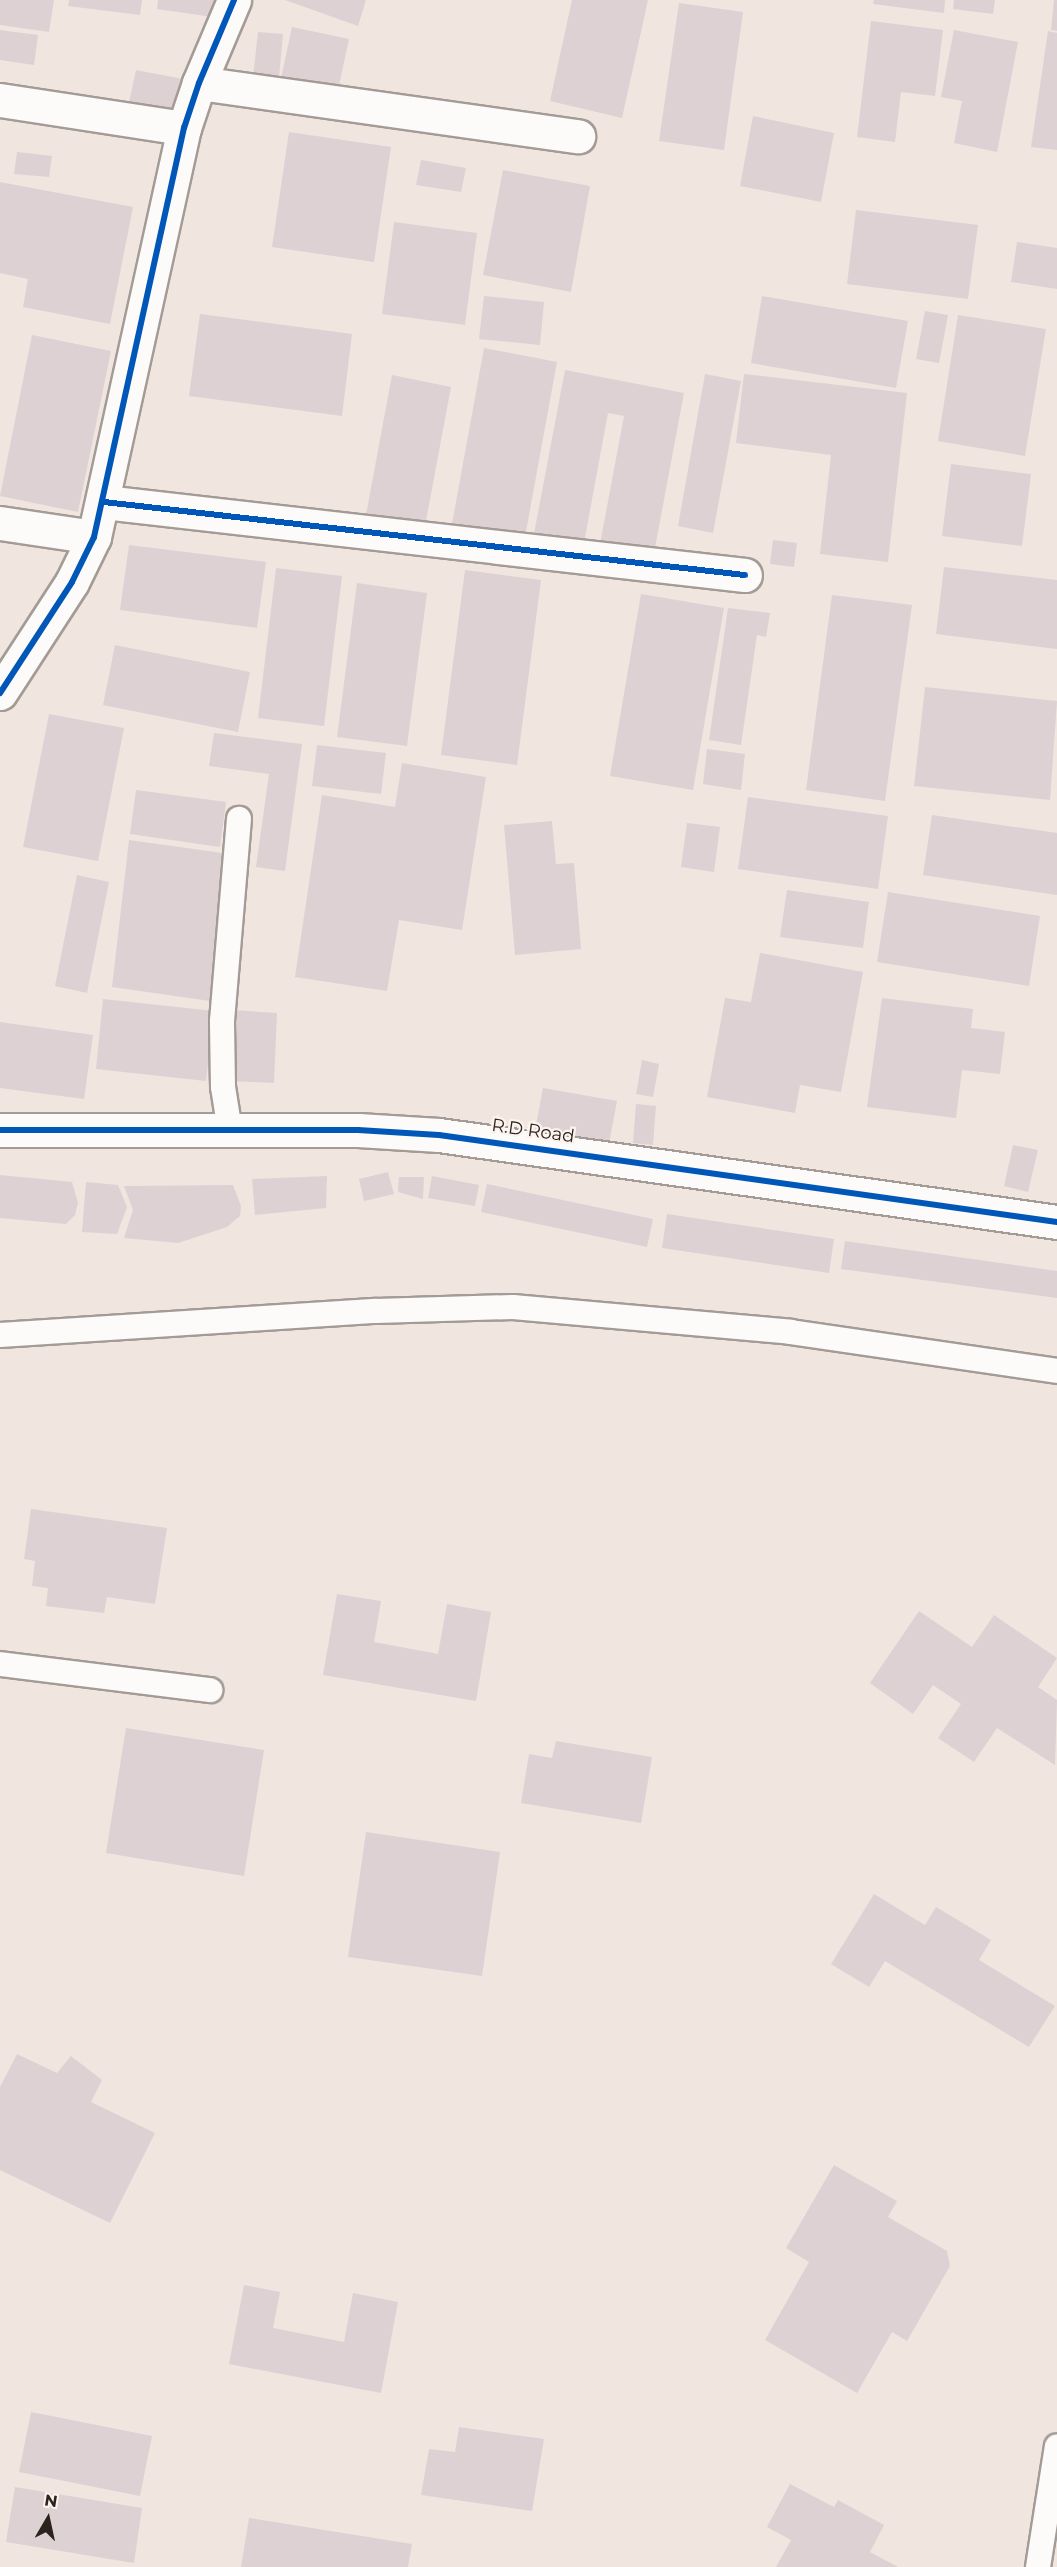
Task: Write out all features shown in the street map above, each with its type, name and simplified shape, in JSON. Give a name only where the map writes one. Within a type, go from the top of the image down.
[{"type":"street","points":[[0,693],[72,582],[94,537],[104,502],[184,128],[199,82],[234,0]]},
{"type":"street","points":[[199,82],[578,136]]},
{"type":"street","points":[[0,100],[184,128]]},
{"type":"street","points":[[104,502],[745,575]]},
{"type":"street","points":[[0,523],[94,537]]},
{"type":"street","name":"R.D Road","points":[[0,1130],[358,1130],[499,1141],[1057,1222]]},
{"type":"lane","points":[[230,1131],[223,1087],[222,1021],[239,819]]},
{"type":"lane","points":[[0,1335],[364,1312],[513,1307],[791,1332],[1057,1371]]},
{"type":"lane","points":[[0,1664],[210,1690]]},
{"type":"lane","points":[[1038,2567],[1057,2446]]},
{"type":"building","points":[[0,0],[54,0],[49,32],[0,25]]},
{"type":"building","points":[[69,0],[142,0],[140,15],[68,6]]},
{"type":"building","points":[[158,0],[223,0],[220,18],[157,9]]},
{"type":"building","points":[[285,0],[366,0],[358,26]]},
{"type":"building","points":[[572,0],[648,0],[622,118],[550,101]]},
{"type":"building","points":[[874,0],[945,0],[944,13],[873,4]]},
{"type":"building","points":[[954,0],[995,0],[993,14],[953,9]]},
{"type":"building","points":[[1054,0],[1057,0],[1057,31],[1051,30]]},
{"type":"building","points":[[679,3],[743,12],[724,150],[659,141]]},
{"type":"building","points":[[871,21],[943,30],[935,96],[901,92],[895,142],[857,137]]},
{"type":"building","points":[[292,27],[349,39],[337,95],[280,83]]},
{"type":"building","points":[[0,30],[38,35],[34,65],[0,60]]},
{"type":"building","points":[[954,30],[1018,42],[997,152],[954,143],[962,101],[941,97]]},
{"type":"building","points":[[1048,31],[1057,33],[1057,150],[1031,147]]},
{"type":"building","points":[[258,32],[283,34],[278,88],[252,86]]},
{"type":"building","points":[[136,70],[183,79],[176,117],[128,107]]},
{"type":"building","points":[[753,116],[834,133],[821,202],[740,186]]},
{"type":"building","points":[[289,132],[391,147],[374,262],[272,247]]},
{"type":"building","points":[[17,152],[52,156],[49,177],[14,174]]},
{"type":"building","points":[[421,160],[466,168],[461,192],[416,185]]},
{"type":"building","points":[[503,170],[590,186],[571,292],[483,275]]},
{"type":"building","points":[[0,182],[133,207],[110,324],[23,307],[28,279],[0,273]]},
{"type":"building","points":[[856,210],[978,225],[968,299],[847,284]]},
{"type":"building","points":[[394,222],[477,233],[465,325],[382,314]]},
{"type":"building","points":[[1017,242],[1057,248],[1057,289],[1011,282]]},
{"type":"building","points":[[484,296],[544,302],[540,345],[479,339]]},
{"type":"building","points":[[762,296],[908,321],[896,388],[751,363]]},
{"type":"building","points":[[925,311],[948,315],[939,363],[916,359]]},
{"type":"building","points":[[200,314],[352,334],[342,416],[189,396]]},
{"type":"building","points":[[958,315],[1046,329],[1025,456],[938,441]]},
{"type":"building","points":[[32,335],[111,351],[78,512],[0,496]]},
{"type":"building","points":[[484,348],[557,362],[525,537],[452,524]]},
{"type":"building","points":[[565,370],[684,393],[654,553],[600,544],[624,416],[608,413],[583,548],[533,539]]},
{"type":"building","points":[[705,374],[741,381],[713,533],[678,526]]},
{"type":"building","points":[[744,374],[907,393],[888,562],[820,554],[831,455],[736,443]]},
{"type":"building","points":[[392,375],[451,387],[425,526],[366,515]]},
{"type":"building","points":[[951,464],[1031,474],[1022,546],[942,536]]},
{"type":"building","points":[[773,540],[797,543],[794,567],[770,564]]},
{"type":"building","points":[[129,545],[266,562],[257,628],[120,610]]},
{"type":"building","points":[[944,567],[1057,580],[1057,649],[936,634]]},
{"type":"building","points":[[276,568],[342,576],[324,726],[258,718]]},
{"type":"building","points":[[465,570],[541,580],[517,765],[441,755]]},
{"type":"building","points":[[357,583],[427,593],[407,746],[337,737]]},
{"type":"building","points":[[641,594],[724,608],[693,790],[610,776]]},
{"type":"building","points":[[832,595],[912,605],[885,801],[806,790]]},
{"type":"building","points":[[728,608],[770,613],[766,637],[757,635],[741,745],[709,740]]},
{"type":"building","points":[[115,645],[250,672],[238,732],[103,705]]},
{"type":"building","points":[[925,687],[1057,701],[1050,800],[914,786]]},
{"type":"building","points":[[49,714],[124,728],[98,861],[23,847]]},
{"type":"building","points":[[214,733],[302,744],[285,871],[256,867],[269,774],[209,766]]},
{"type":"building","points":[[317,745],[386,753],[381,794],[312,786]]},
{"type":"building","points":[[707,749],[745,754],[741,790],[703,784]]},
{"type":"building","points":[[402,763],[486,777],[462,930],[399,920],[387,991],[295,977],[322,795],[395,807]]},
{"type":"building","points":[[136,790],[226,802],[220,847],[130,834]]},
{"type":"building","points":[[748,797],[888,816],[878,889],[738,869]]},
{"type":"building","points":[[932,815],[1057,833],[1057,895],[923,875]]},
{"type":"building","points":[[552,821],[556,864],[574,863],[581,949],[515,955],[504,825]]},
{"type":"building","points":[[687,823],[720,827],[714,872],[681,867]]},
{"type":"building","points":[[129,840],[230,854],[210,1001],[112,987]]},
{"type":"building","points":[[77,875],[109,882],[87,993],[55,986]]},
{"type":"building","points":[[787,890],[869,902],[863,948],[780,937]]},
{"type":"building","points":[[888,892],[1040,916],[1029,986],[877,962]]},
{"type":"building","points":[[760,953],[863,972],[841,1092],[800,1085],[795,1113],[707,1097],[725,998],[751,1002]]},
{"type":"building","points":[[882,998],[973,1009],[971,1028],[1005,1032],[1000,1074],[962,1070],[956,1118],[867,1107]]},
{"type":"building","points":[[103,999],[214,1011],[206,1081],[96,1069]]},
{"type":"building","points":[[232,1010],[277,1013],[274,1083],[229,1081]]},
{"type":"building","points":[[0,1022],[93,1035],[84,1099],[0,1088]]},
{"type":"building","points":[[642,1060],[659,1064],[653,1097],[636,1094]]},
{"type":"building","points":[[543,1088],[617,1101],[608,1149],[534,1136]]},
{"type":"building","points":[[636,1104],[656,1106],[653,1145],[633,1143]]},
{"type":"building","points":[[1013,1145],[1038,1150],[1028,1192],[1004,1186]]},
{"type":"building","points":[[388,1172],[394,1194],[364,1201],[359,1179]]},
{"type":"building","points":[[0,1175],[72,1182],[78,1203],[75,1215],[66,1224],[0,1218]]},
{"type":"building","points":[[327,1176],[326,1208],[255,1215],[252,1179]]},
{"type":"building","points":[[432,1176],[479,1185],[475,1206],[428,1198]]},
{"type":"building","points":[[399,1177],[424,1177],[423,1199],[398,1192]]},
{"type":"building","points":[[86,1182],[118,1185],[127,1207],[117,1234],[82,1232]]},
{"type":"building","points":[[487,1184],[653,1219],[647,1247],[481,1212]]},
{"type":"building","points":[[233,1185],[241,1206],[240,1216],[227,1227],[178,1243],[124,1238],[133,1210],[124,1186]]},
{"type":"building","points":[[667,1214],[834,1239],[829,1273],[662,1248]]},
{"type":"building","points":[[845,1241],[1057,1271],[1057,1298],[841,1269]]},
{"type":"building","points":[[31,1509],[167,1528],[155,1604],[107,1597],[104,1613],[46,1606],[48,1588],[32,1586],[35,1561],[24,1559]]},
{"type":"building","points":[[337,1594],[381,1601],[374,1642],[438,1654],[447,1604],[491,1612],[476,1701],[323,1675]]},
{"type":"building","points":[[919,1611],[972,1647],[994,1615],[1057,1658],[1038,1687],[1057,1700],[1055,1765],[997,1728],[974,1762],[938,1738],[961,1704],[933,1685],[913,1714],[870,1683]]},
{"type":"building","points":[[126,1728],[264,1750],[244,1876],[106,1853]]},
{"type":"building","points":[[556,1741],[652,1757],[641,1823],[521,1803],[529,1754],[552,1758]]},
{"type":"building","points":[[366,1832],[500,1852],[482,1976],[348,1957]]},
{"type":"building","points":[[874,1894],[925,1925],[936,1907],[991,1940],[979,1960],[1055,2006],[1029,2047],[885,1961],[869,1987],[831,1964]]},
{"type":"building","points":[[17,2054],[57,2073],[71,2056],[102,2080],[91,2102],[155,2133],[110,2223],[0,2170],[0,2087]]},
{"type":"building","points":[[834,2165],[897,2201],[888,2217],[947,2251],[950,2266],[907,2341],[892,2332],[857,2393],[765,2340],[809,2262],[786,2248]]},
{"type":"building","points":[[244,2285],[280,2292],[273,2328],[344,2342],[353,2293],[398,2302],[381,2393],[229,2364]]},
{"type":"building","points":[[31,2412],[152,2436],[140,2496],[19,2472]]},
{"type":"building","points":[[459,2427],[544,2439],[532,2511],[421,2495],[429,2449],[455,2452]]},
{"type":"building","points":[[790,2484],[834,2507],[838,2500],[884,2525],[870,2552],[898,2567],[776,2567],[791,2540],[767,2527]]},
{"type":"building","points":[[15,2487],[142,2508],[134,2563],[6,2542]]},
{"type":"building","points":[[249,2518],[412,2544],[408,2567],[241,2567]]},
{"type":"cycle path","points":[[0,693],[72,582],[94,537],[184,128],[199,83],[234,0]]},
{"type":"cycle path","points":[[104,502],[745,575]]},
{"type":"cycle path","points":[[0,1130],[358,1130],[439,1135],[1057,1222]]}]
